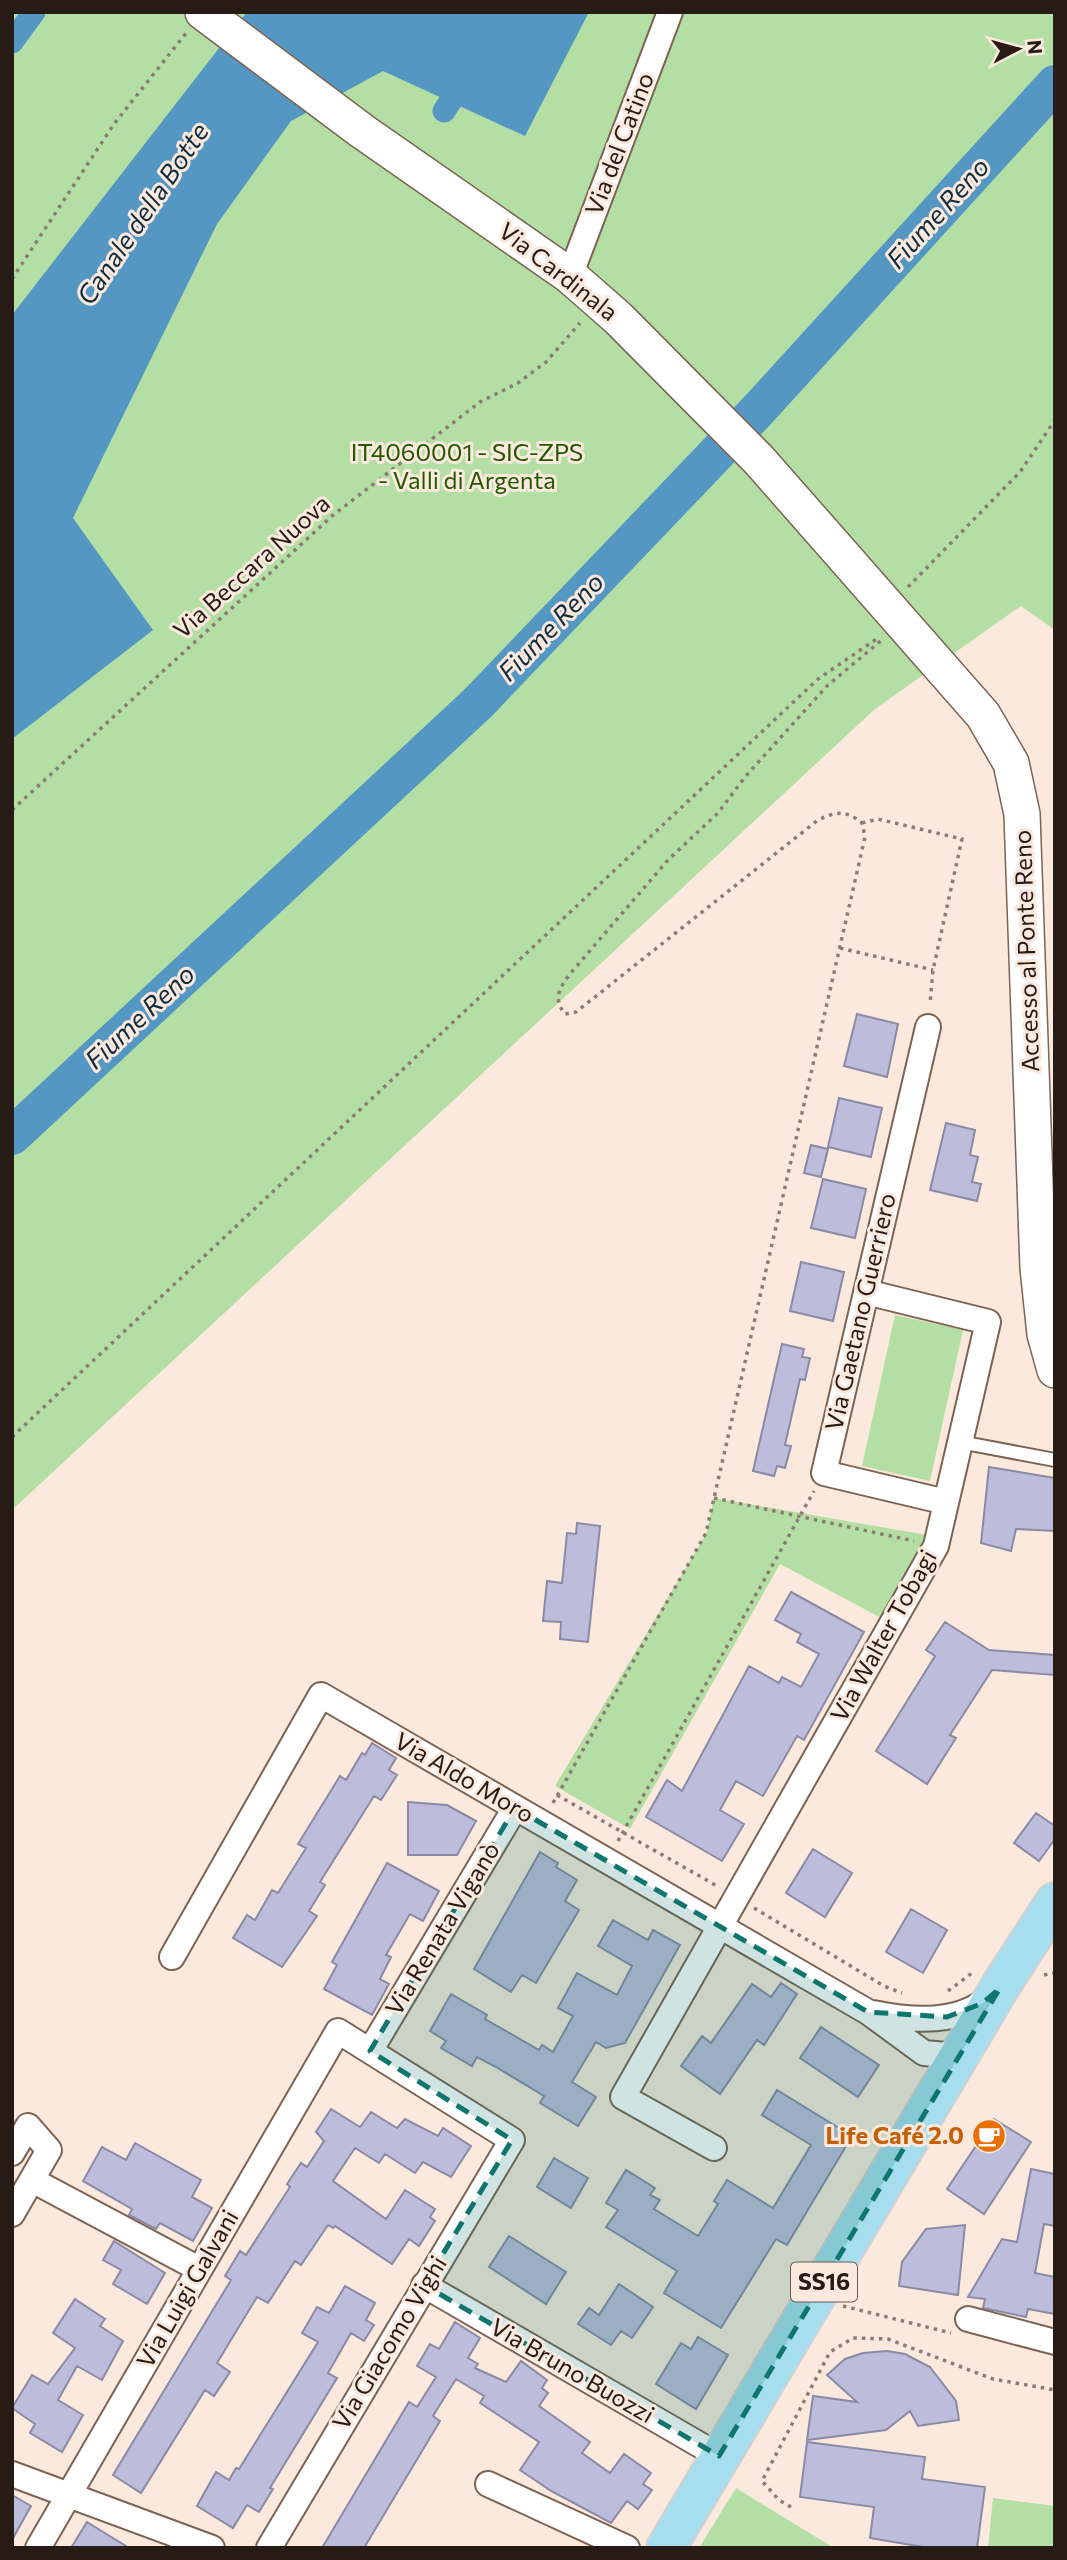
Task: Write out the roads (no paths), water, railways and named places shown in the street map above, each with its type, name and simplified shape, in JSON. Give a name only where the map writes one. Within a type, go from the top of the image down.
[{"type":"main road","name":"Via Cardinala","points":[[203,18],[570,276],[618,318],[750,450],[884,605]]},
{"type":"main road","name":"Accesso al Ponte Reno","points":[[884,605],[983,715],[1000,741],[1018,788],[1022,814],[1038,1268],[1045,1335],[1055,1370]]},
{"type":"main road","name":"SS16","points":[[666,2548],[1000,1988],[1040,1950],[1055,1902]]},
{"type":"street","name":"Via del Catino","points":[[570,276],[670,12]]},
{"type":"street","name":"Via Gaetano Guerriero","points":[[928,1027],[824,1474],[946,1502]]},
{"type":"street","name":"Via Walter Tobagi","points":[[713,2148],[623,2097],[936,1546],[988,1322],[866,1292]]},
{"type":"street","name":"Via Aldo Moro","points":[[172,1957],[321,1695],[868,2012],[914,2048],[924,2053],[959,2056]]},
{"type":"street","name":"Via Renata Viganò","points":[[370,2051],[515,1808]]},
{"type":"street","name":"Via Aldo Moro","points":[[868,2012],[919,2020],[947,2017],[983,2003],[1000,1988]]},
{"type":"street","name":"Via Aldo Moro","points":[[919,2020],[940,2030],[959,2056]]},
{"type":"street","name":"Via Luigi Galvani","points":[[38,2548],[338,2031],[370,2051]]},
{"type":"street","points":[[914,2048],[926,2077],[928,2109]]},
{"type":"street","name":"Via Giacomo Vighi","points":[[269,2548],[512,2140],[370,2051]]},
{"type":"street","points":[[12,2153],[28,2126],[49,2150],[12,2214]]},
{"type":"street","points":[[32,2180],[199,2269]]},
{"type":"street","name":"Via Bruno Buozzi","points":[[424,2285],[719,2456]]},
{"type":"street","points":[[965,2327],[1055,2342]]},
{"type":"street","points":[[12,2474],[212,2548]]},
{"type":"street","points":[[488,2484],[627,2548]]},
{"type":"lane","points":[[960,1442],[1055,1460]]},
{"type":"water","name":"Canale della Botte","points":[[247,12],[589,12],[525,136],[383,71],[291,121],[217,224],[73,518],[153,630],[12,739],[12,315]]},
{"type":"waterway","points":[[12,42],[34,12]]},
{"type":"waterway","points":[[444,111],[468,75]]},
{"type":"waterway","name":"Fiume Reno","points":[[12,1136],[478,703],[758,410],[1055,84]]},
{"type":"place","name":"Life Café 2.0","points":[[989,2136]]},
{"type":"park label","name":"IT4060001 - SIC-ZPS - Valli di Argenta","points":[[467,467]]}]
